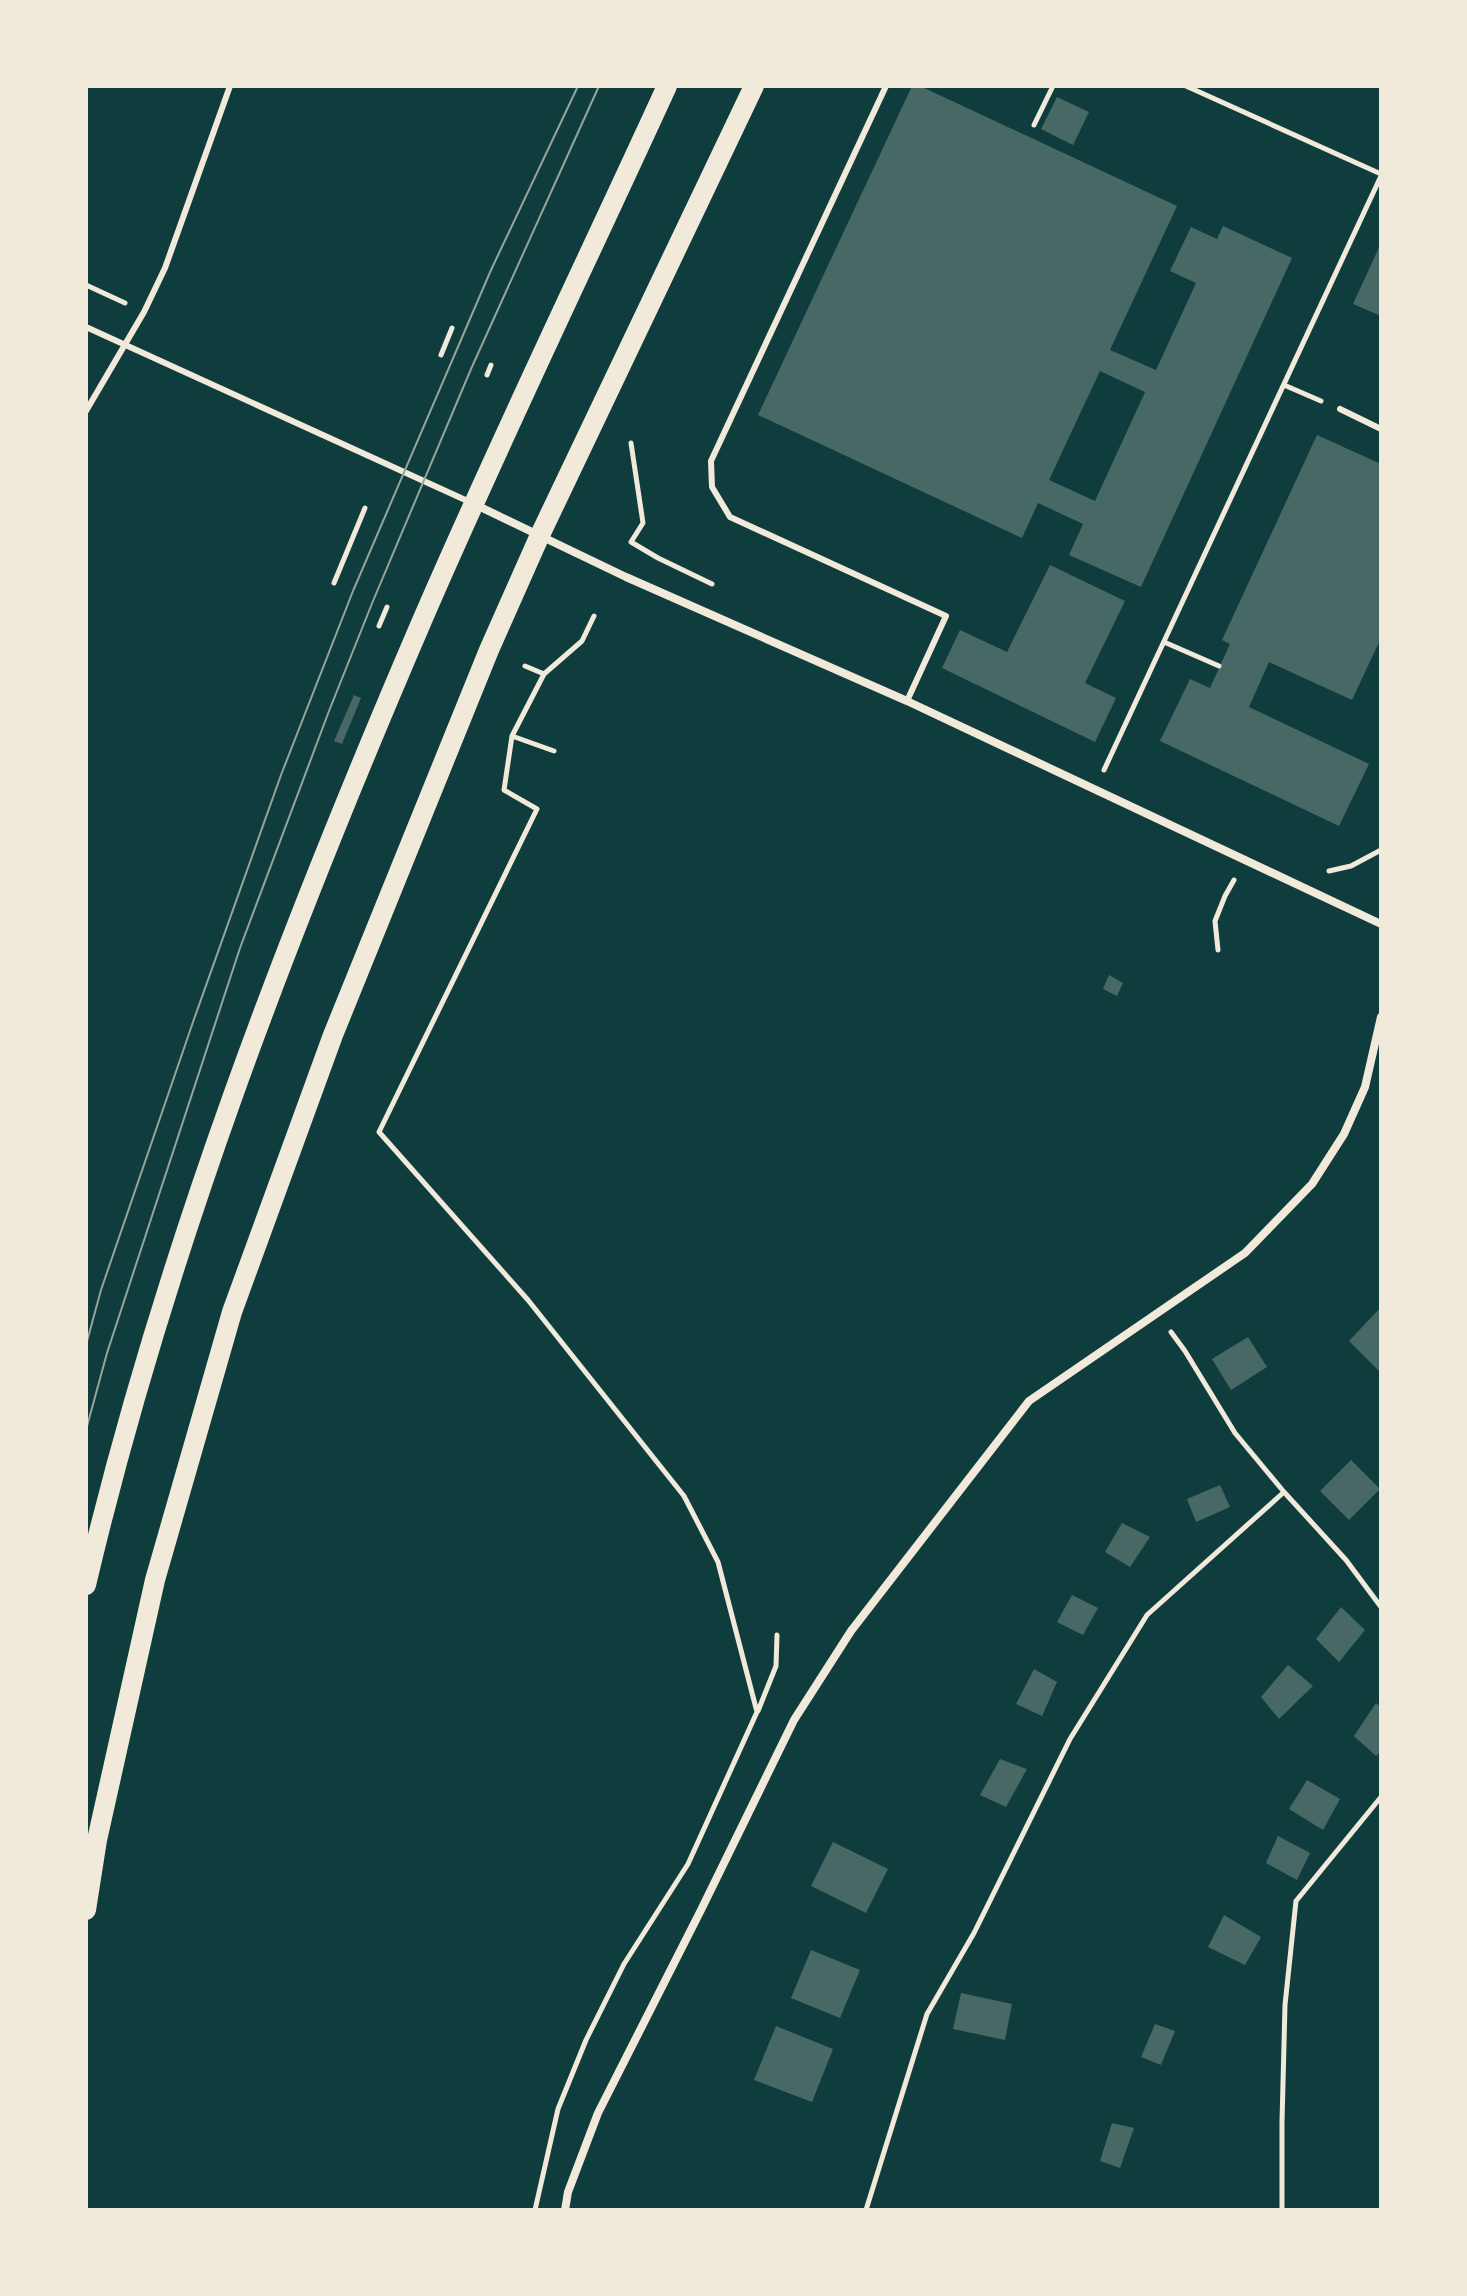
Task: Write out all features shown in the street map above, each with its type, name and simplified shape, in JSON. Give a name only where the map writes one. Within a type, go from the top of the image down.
[{"type":"main road","points":[[86,1585],[145,1362],[211,1156],[305,901],[422,621],[667,86]]},
{"type":"main road","points":[[86,1910],[97,1840],[155,1580],[232,1312],[333,1035],[452,740],[540,535],[754,86]]},
{"type":"street","points":[[475,504],[626,577],[1096,788],[1381,924]]},
{"type":"street","points":[[565,2210],[568,2192],[598,2113],[794,1720],[851,1631],[1029,1401],[1245,1253],[1312,1184],[1344,1134],[1365,1087],[1381,1017]]},
{"type":"lane","points":[[86,411],[126,345],[165,268],[230,86]]},
{"type":"lane","points":[[886,86],[711,461],[712,487],[730,517],[946,616],[907,701]]},
{"type":"lane","points":[[86,327],[475,504]]},
{"type":"lane","points":[[1340,409],[1381,429]]},
{"type":"path","points":[[1034,125],[1053,86]]},
{"type":"path","points":[[1096,788],[1381,175],[1186,86]]},
{"type":"path","points":[[86,285],[144,312]]},
{"type":"path","points":[[441,355],[452,328]]},
{"type":"path","points":[[487,375],[491,365]]},
{"type":"path","points":[[1284,385],[1340,409]]},
{"type":"path","points":[[631,443],[643,523],[631,542]]},
{"type":"path","points":[[334,583],[365,508]]},
{"type":"path","points":[[379,626],[387,607]]},
{"type":"path","points":[[594,616],[582,641],[544,674],[512,736],[504,790],[537,809],[379,1132],[528,1300],[684,1496],[718,1562],[757,1712]]},
{"type":"path","points":[[1164,642],[1219,666]]},
{"type":"path","points":[[525,666],[544,674]]},
{"type":"path","points":[[512,736],[554,751]]},
{"type":"path","points":[[1218,950],[1215,921],[1235,879]]},
{"type":"path","points":[[1158,1313],[1235,1433],[1346,1560],[1381,1607]]},
{"type":"path","points":[[866,2210],[927,2014],[974,1933],[1070,1739],[1147,1615],[1284,1492]]},
{"type":"path","points":[[535,2210],[558,2109],[586,2040],[624,1964],[688,1864],[776,1666],[777,1635]]},
{"type":"path","points":[[1282,2210],[1285,2005],[1296,1901],[1381,1797]]},
{"type":"building","points":[[912,86],[920,86],[1177,206],[1110,350],[1156,370],[1196,283],[1170,271],[1191,227],[1217,239],[1223,226],[1292,258],[1141,587],[1069,555],[1083,524],[1038,503],[1022,538],[758,415]],"holes":[[[1100,371],[1145,392],[1095,501],[1049,480]]]},
{"type":"building","points":[[1057,97],[1089,112],[1073,145],[1041,129]]},
{"type":"building","points":[[1381,243],[1381,316],[1353,304]]},
{"type":"building","points":[[1317,435],[1381,464],[1381,638],[1352,700],[1269,662],[1249,707],[1369,764],[1339,826],[1160,741],[1190,679],[1210,688],[1230,644],[1222,640]]},
{"type":"building","points":[[1050,565],[1125,601],[1085,683],[1116,698],[1095,742],[942,668],[960,630],[1007,652]]},
{"type":"building","points":[[354,695],[361,698],[342,744],[334,741]]},
{"type":"building","points":[[1109,975],[1123,983],[1117,996],[1103,989]]},
{"type":"building","points":[[1381,1307],[1381,1373],[1349,1341]]},
{"type":"building","points":[[1248,1337],[1267,1367],[1231,1390],[1212,1359]]},
{"type":"building","points":[[1351,1460],[1380,1489],[1349,1520],[1320,1491]]},
{"type":"building","points":[[1220,1485],[1230,1507],[1196,1522],[1187,1499]]},
{"type":"building","points":[[1122,1523],[1150,1537],[1130,1567],[1105,1552]]},
{"type":"building","points":[[1072,1595],[1098,1608],[1083,1635],[1057,1622]]},
{"type":"building","points":[[1341,1607],[1365,1630],[1339,1662],[1316,1639]]},
{"type":"building","points":[[1288,1665],[1313,1686],[1279,1719],[1261,1697]]},
{"type":"building","points":[[1034,1669],[1057,1682],[1042,1716],[1016,1704]]},
{"type":"building","points":[[1376,1703],[1381,1707],[1381,1751],[1376,1756],[1354,1736]]},
{"type":"building","points":[[1000,1759],[1027,1769],[1006,1807],[980,1795]]},
{"type":"building","points":[[1307,1780],[1340,1799],[1323,1830],[1289,1809]]},
{"type":"building","points":[[1278,1836],[1310,1853],[1297,1880],[1266,1863]]},
{"type":"building","points":[[833,1842],[888,1869],[866,1913],[811,1886]]},
{"type":"building","points":[[1224,1915],[1261,1937],[1245,1965],[1208,1947]]},
{"type":"building","points":[[811,1950],[860,1970],[840,2018],[791,1998]]},
{"type":"building","points":[[961,1993],[1012,2004],[1005,2040],[953,2029]]},
{"type":"building","points":[[1155,2024],[1175,2031],[1161,2065],[1141,2057]]},
{"type":"building","points":[[776,2026],[833,2049],[812,2102],[754,2080]]},
{"type":"building","points":[[1112,2123],[1134,2128],[1120,2168],[1100,2161]]},
{"type":"tram line","points":[[86,1345],[101,1290],[281,775],[353,591],[491,270],[578,86]]},
{"type":"tram line","points":[[86,1430],[107,1353],[240,948],[329,711],[471,369],[599,86]]}]
